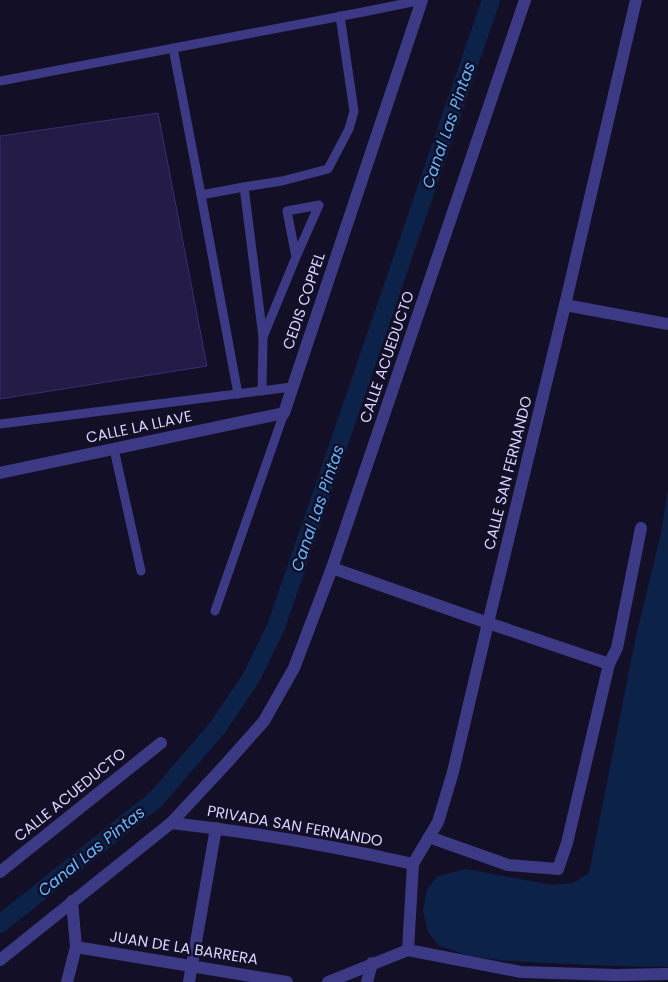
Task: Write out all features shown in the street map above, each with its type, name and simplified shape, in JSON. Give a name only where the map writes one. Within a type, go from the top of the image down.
[{"type":"street","name":"CEDIS COPPEL","points":[[284,412],[422,0]]},
{"type":"street","name":"CALLE ACUEDUCTO","points":[[0,960],[171,823],[264,721],[294,668],[332,568],[525,0]]},
{"type":"street","name":"CALLE SAN FERNANDO","points":[[412,864],[438,822],[453,772],[636,0]]},
{"type":"street","points":[[565,305],[668,324]]},
{"type":"street","name":"CALLE LA LLAVE","points":[[0,473],[284,412]]},
{"type":"street","points":[[430,836],[508,865],[558,869],[568,843],[609,664],[617,648],[641,528]]},
{"type":"street","points":[[332,568],[488,624],[609,664]]},
{"type":"street","name":"CALLE ACUEDUCTO","points":[[0,872],[161,743]]},
{"type":"street","name":"PRIVADA SAN FERNANDO","points":[[171,823],[240,831],[412,864]]},
{"type":"street","points":[[189,982],[216,828]]},
{"type":"street","points":[[408,950],[412,864]]},
{"type":"street","points":[[67,982],[76,947],[72,901]]},
{"type":"street","name":"JUAN DE LA BARRERA","points":[[76,947],[287,982]]},
{"type":"street","points":[[328,982],[408,950],[521,972],[616,975],[668,974]]},
{"type":"street","points":[[366,982],[372,964]]},
{"type":"lane","points":[[0,81],[422,0]]},
{"type":"lane","points":[[201,195],[282,181],[328,169],[349,130],[354,111],[340,16]]},
{"type":"lane","points":[[174,48],[238,394]]},
{"type":"lane","points":[[244,187],[264,337],[262,391]]},
{"type":"lane","points":[[264,337],[319,205],[287,211],[296,257]]},
{"type":"lane","points":[[0,424],[292,387]]},
{"type":"lane","name":"CEDIS COPPEL","points":[[215,611],[284,412]]},
{"type":"lane","points":[[114,449],[141,571]]},
{"type":"water","points":[[668,489],[668,967],[507,961],[470,956],[439,946],[428,932],[423,911],[427,889],[438,876],[466,869],[552,885],[573,883],[589,873],[636,636],[661,533]]},
{"type":"building","points":[[158,113],[207,366],[0,399],[0,136]]},
{"type":"waterway","name":"Canal Las Pintas","points":[[0,924],[156,799],[218,727],[251,678],[276,627],[491,0]]}]
